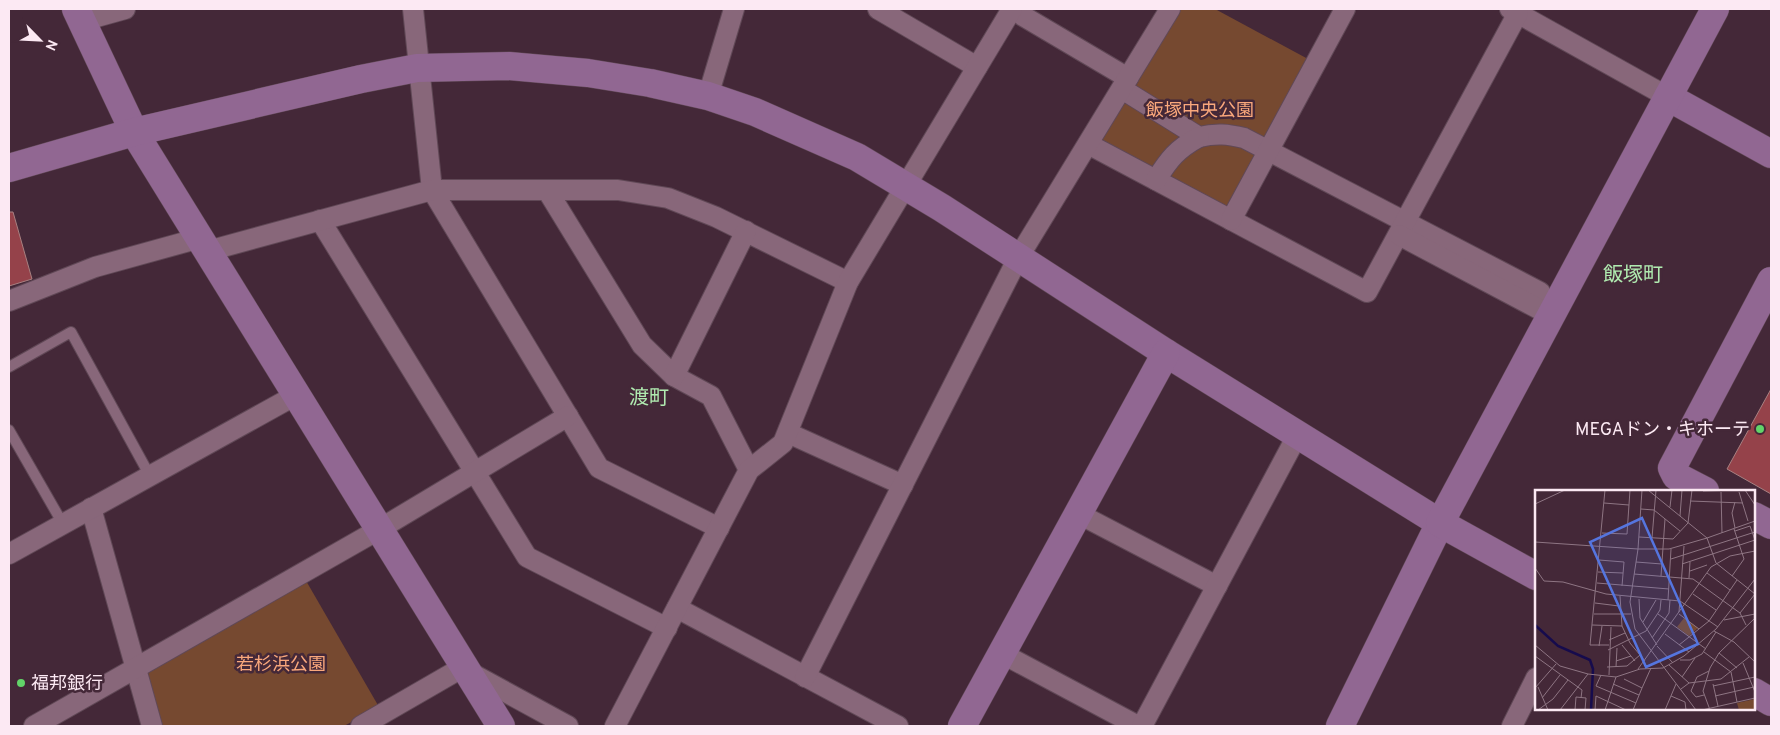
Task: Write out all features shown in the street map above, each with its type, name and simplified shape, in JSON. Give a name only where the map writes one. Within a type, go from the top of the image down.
[{"type":"street","points":[[124,9],[79,15],[134,132],[378,530],[501,726]]},
{"type":"street","points":[[412,9],[432,190],[599,468],[719,528]]},
{"type":"street","points":[[708,96],[734,9]]},
{"type":"street","points":[[878,9],[976,67]]},
{"type":"street","points":[[615,726],[749,470],[783,444],[848,282],[976,67],[1014,9],[1199,137]]},
{"type":"street","points":[[805,677],[1018,258],[1170,9]]},
{"type":"street","points":[[1231,220],[1345,9]]},
{"type":"street","points":[[1340,726],[1440,523],[1715,9]]},
{"type":"street","points":[[1088,144],[1367,292],[1514,11],[1771,154]]},
{"type":"street","points":[[9,168],[134,132],[361,78],[418,68],[509,66],[588,73],[650,83],[708,96],[755,112],[856,157],[1440,523],[1535,575]]},
{"type":"street","points":[[1156,180],[1167,162],[1180,148],[1199,137],[1212,134],[1228,134],[1244,138],[1552,316]]},
{"type":"street","points":[[9,301],[95,268],[320,220],[432,190],[618,190],[668,198],[746,231],[848,282]]},
{"type":"street","points":[[546,190],[642,345],[674,376],[711,396],[749,470]]},
{"type":"street","points":[[320,220],[527,557],[666,628]]},
{"type":"street","points":[[1402,228],[1540,292]]},
{"type":"street","points":[[674,376],[746,231]]},
{"type":"street","points":[[1704,490],[1676,476],[1672,468],[1771,281]]},
{"type":"street","points":[[962,726],[1166,353]]},
{"type":"street","points":[[9,554],[296,395]]},
{"type":"street","points":[[34,726],[378,530],[568,416]]},
{"type":"street","points":[[788,433],[903,485]]},
{"type":"street","points":[[1142,726],[1298,434]]},
{"type":"street","points":[[92,508],[152,726]]},
{"type":"street","points":[[1077,513],[1217,586]]},
{"type":"street","points":[[1755,517],[1771,525]]},
{"type":"street","points":[[677,608],[898,726]]},
{"type":"street","points":[[1002,653],[1138,726]]},
{"type":"street","points":[[362,726],[467,669]]},
{"type":"street","points":[[467,669],[568,726]]},
{"type":"street","points":[[1512,726],[1535,680]]},
{"type":"street","points":[[1755,693],[1771,702]]},
{"type":"lane","points":[[9,367],[71,332],[150,476]]},
{"type":"lane","points":[[9,430],[63,524]]},
{"type":"green space","name":"飯塚中央公園","points":[[1178,9],[1215,9],[1308,59],[1226,210],[1100,142]]},
{"type":"green space","name":"若杉浜公園","points":[[305,579],[379,707],[344,726],[161,726],[143,672]]},
{"type":"building","points":[[9,212],[13,212],[32,279],[9,286]]},
{"type":"building","name":"MEGAドン・キホーテ","points":[[1771,389],[1771,494],[1727,469]]},
{"type":"place","name":"MEGAドン・キホーテ","points":[[1760,429]]},
{"type":"place","name":"福邦銀行","points":[[21,683]]},
{"type":"district","name":"飯塚町","points":[[1633,274]]},
{"type":"district","name":"渡町","points":[[649,397]]}]
